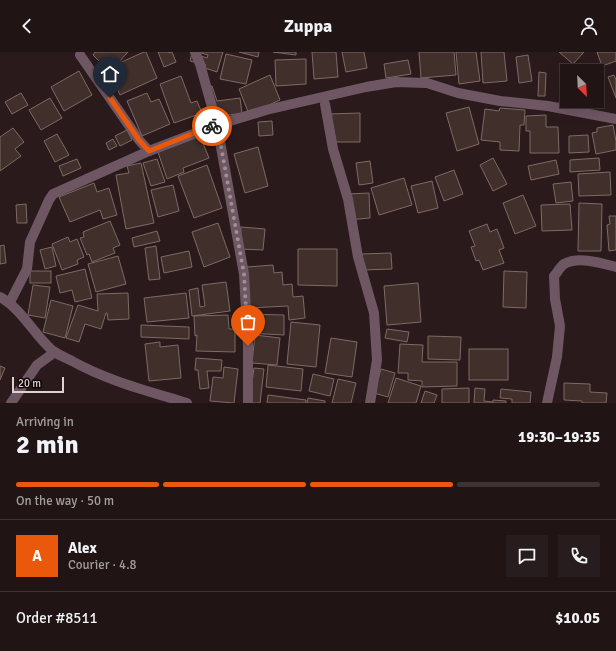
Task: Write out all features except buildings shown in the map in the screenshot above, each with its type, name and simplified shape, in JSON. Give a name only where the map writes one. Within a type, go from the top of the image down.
[{"type":"street","points":[[195,52],[200,64],[217,124],[244,274],[248,346],[248,403]]},
{"type":"street","points":[[80,55],[139,140],[149,151]]},
{"type":"street","points":[[10,302],[27,269],[30,242],[48,200],[53,194],[149,151],[217,124],[266,110],[366,87],[396,82],[427,83],[458,94],[500,101],[548,106],[616,119]]},
{"type":"street","points":[[325,104],[333,149],[348,199],[358,257],[374,313],[378,360],[370,403]]},
{"type":"street","points":[[547,403],[557,357],[560,326],[555,299],[554,276],[563,265],[576,260],[602,263],[616,267]]},
{"type":"street","points":[[0,297],[10,302],[40,339],[55,352],[88,370],[143,390],[187,403]]},
{"type":"street","points":[[12,403],[37,365],[55,352]]},
{"type":"way so far","points":[[212,126],[217,124],[244,274],[248,346]]},
{"type":"route","points":[[110,98],[139,140],[149,151],[212,126]]}]
